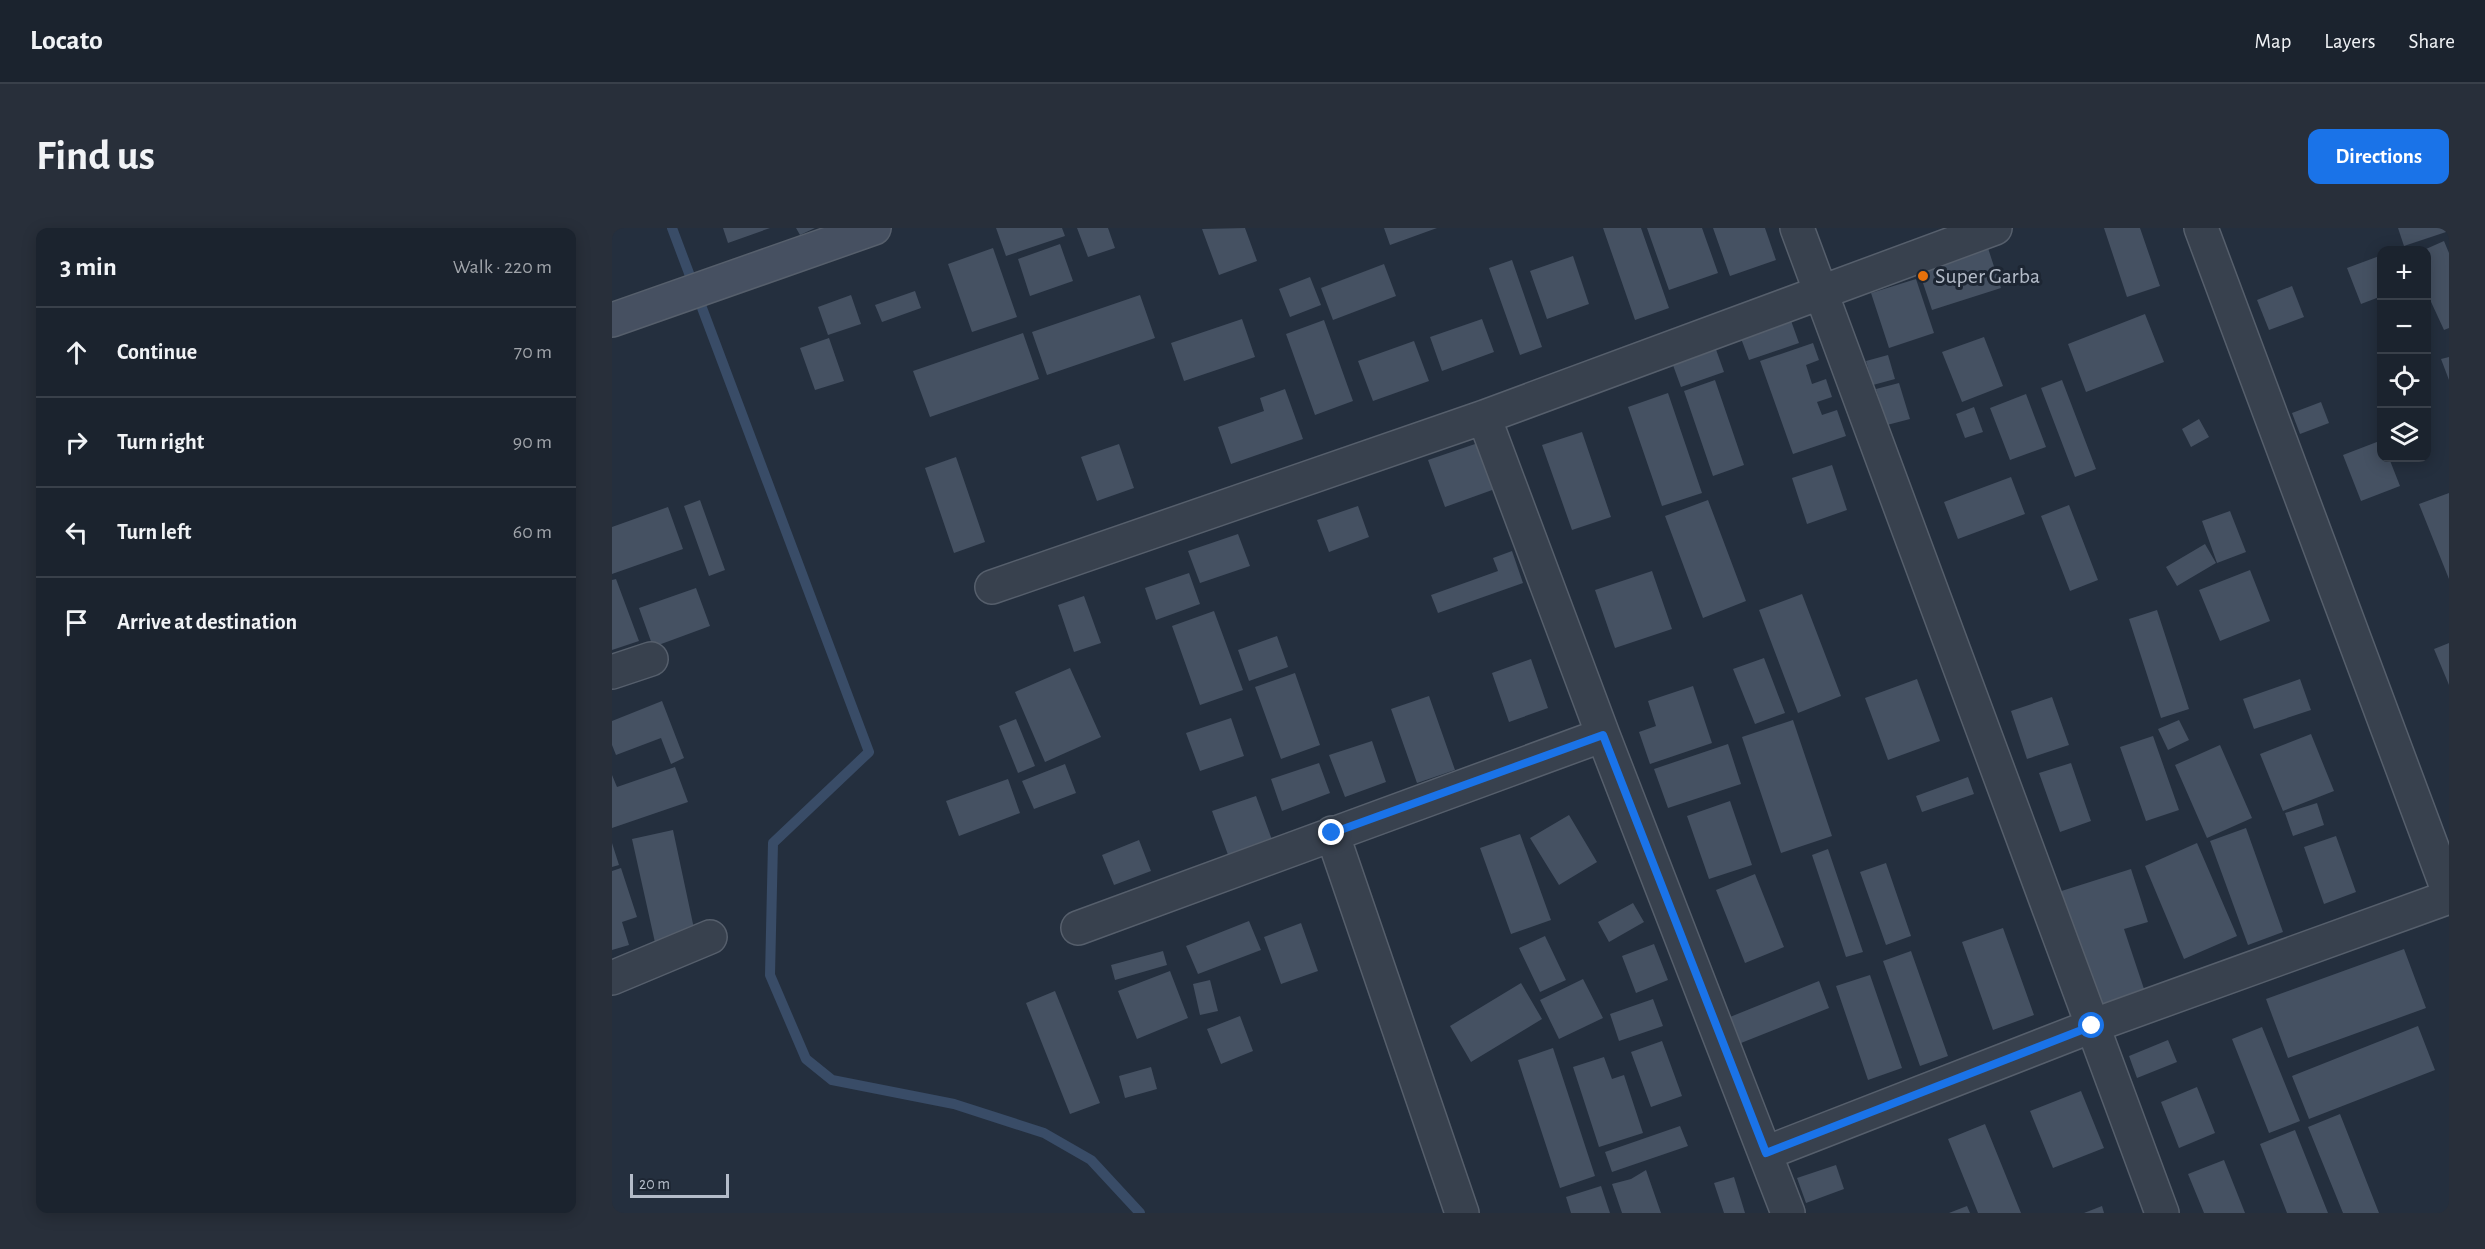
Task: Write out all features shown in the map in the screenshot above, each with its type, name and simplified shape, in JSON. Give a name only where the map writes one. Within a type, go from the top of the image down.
[{"type":"street","points":[[612,320],[873,228]]},
{"type":"street","points":[[1797,228],[2162,1213]]},
{"type":"street","points":[[992,587],[1484,417],[1995,228]]},
{"type":"street","points":[[1766,1153],[2092,1026],[2449,895],[2201,228]]},
{"type":"street","points":[[1484,417],[1603,735],[1788,1213]]},
{"type":"street","points":[[612,672],[651,659]]},
{"type":"street","points":[[1078,928],[1603,735]]},
{"type":"street","points":[[1332,833],[1462,1213]]},
{"type":"street","points":[[612,978],[710,937]]},
{"type":"building","points":[[723,228],[770,228],[728,243]]},
{"type":"building","points":[[796,228],[815,228],[800,235]]},
{"type":"building","points":[[996,228],[1062,228],[1065,236],[1006,256]]},
{"type":"building","points":[[1077,228],[1108,228],[1115,248],[1088,257]]},
{"type":"building","points":[[1245,228],[1257,261],[1219,275],[1202,229]]},
{"type":"building","points":[[1384,228],[1437,228],[1390,245]]},
{"type":"building","points":[[1603,228],[1641,228],[1669,308],[1635,320]]},
{"type":"building","points":[[1647,228],[1702,228],[1718,273],[1669,290]]},
{"type":"building","points":[[1713,228],[1765,228],[1776,260],[1730,276]]},
{"type":"building","points":[[2104,228],[2140,228],[2160,286],[2127,297]]},
{"type":"building","points":[[2398,228],[2449,228],[2449,231],[2404,246]]},
{"type":"building","points":[[2444,241],[2449,253],[2449,328],[2444,330],[2431,302],[2431,247]]},
{"type":"building","points":[[1060,244],[1073,281],[1030,296],[1018,259]]},
{"type":"building","points":[[1987,245],[2001,288],[1932,310],[1918,268]]},
{"type":"building","points":[[993,248],[1017,317],[972,332],[948,264]]},
{"type":"building","points":[[1573,256],[1589,304],[1547,319],[1530,271]]},
{"type":"building","points":[[2377,257],[2377,298],[2361,304],[2347,268]]},
{"type":"building","points":[[1512,260],[1542,347],[1520,355],[1489,268]]},
{"type":"building","points":[[1384,264],[1396,296],[1333,320],[1321,288]]},
{"type":"building","points":[[1310,277],[1321,305],[1290,317],[1279,289]]},
{"type":"building","points":[[1916,279],[1934,333],[1889,348],[1871,293]]},
{"type":"building","points":[[2292,286],[2304,317],[2269,330],[2257,300]]},
{"type":"building","points":[[915,291],[921,308],[882,322],[875,305]]},
{"type":"building","points":[[851,295],[861,324],[828,335],[818,307]]},
{"type":"building","points":[[1140,295],[1155,338],[1047,375],[1032,332]]},
{"type":"building","points":[[2145,314],[2164,362],[2086,392],[2068,344]]},
{"type":"building","points":[[1789,315],[1799,343],[1749,360],[1739,333]]},
{"type":"building","points":[[1242,319],[1255,357],[1184,381],[1171,343]]},
{"type":"building","points":[[1482,319],[1494,352],[1442,371],[1430,337]]},
{"type":"building","points":[[1324,320],[1353,401],[1315,415],[1286,334]]},
{"type":"building","points":[[1023,333],[1039,379],[930,417],[913,371]]},
{"type":"building","points":[[1984,337],[2003,386],[1962,402],[1942,352]]},
{"type":"building","points":[[829,338],[844,381],[815,390],[800,348]]},
{"type":"building","points":[[1414,341],[1429,381],[1373,401],[1358,361]]},
{"type":"building","points":[[1713,341],[1724,372],[1681,387],[1670,357]]},
{"type":"building","points":[[1813,343],[1819,360],[1806,365],[1812,384],[1826,379],[1832,397],[1817,402],[1822,415],[1837,410],[1846,436],[1793,454],[1760,361]]},
{"type":"building","points":[[1888,355],[1895,379],[1873,385],[1866,361]]},
{"type":"building","points":[[2449,357],[2449,380],[2441,359]]},
{"type":"building","points":[[1715,380],[1744,465],[1713,476],[1684,391]]},
{"type":"building","points":[[2062,380],[2096,469],[2075,477],[2041,388]]},
{"type":"building","points":[[1899,383],[1910,419],[1887,425],[1876,389]]},
{"type":"building","points":[[1285,389],[1303,439],[1231,464],[1218,427],[1264,411],[1260,398]]},
{"type":"building","points":[[1668,393],[1702,493],[1662,506],[1628,407]]},
{"type":"building","points":[[2026,394],[2046,447],[2010,460],[1990,408]]},
{"type":"building","points":[[2321,402],[2329,423],[2300,434],[2292,413]]},
{"type":"building","points":[[1974,407],[1983,432],[1965,438],[1956,414]]},
{"type":"building","points":[[2199,419],[2209,437],[2191,447],[2182,429]]},
{"type":"building","points":[[1582,432],[1611,517],[1572,530],[1542,445]]},
{"type":"building","points":[[2377,442],[2377,462],[2391,462],[2400,486],[2361,501],[2343,455]]},
{"type":"building","points":[[1478,443],[1495,489],[1445,507],[1428,460]]},
{"type":"building","points":[[1119,444],[1134,488],[1097,501],[1081,457]]},
{"type":"building","points":[[956,457],[985,542],[954,553],[925,468]]},
{"type":"building","points":[[1832,465],[1847,510],[1807,524],[1792,478]]},
{"type":"building","points":[[2011,477],[2025,514],[1958,539],[1944,502]]},
{"type":"building","points":[[2449,493],[2449,579],[2419,504]]},
{"type":"building","points":[[700,500],[725,570],[709,576],[684,506]]},
{"type":"building","points":[[1708,500],[1746,601],[1703,618],[1665,516]]},
{"type":"building","points":[[2069,505],[2098,580],[2070,591],[2041,516]]},
{"type":"building","points":[[1358,506],[1369,537],[1329,552],[1317,520]]},
{"type":"building","points":[[668,507],[683,549],[612,574],[612,527]]},
{"type":"building","points":[[2230,511],[2246,552],[2217,563],[2202,521]]},
{"type":"building","points":[[1238,534],[1250,566],[1200,583],[1188,551]]},
{"type":"building","points":[[2205,544],[2216,563],[2177,586],[2166,567]]},
{"type":"building","points":[[1512,551],[1523,583],[1438,613],[1431,595],[1498,571],[1493,558]]},
{"type":"building","points":[[2250,570],[2270,621],[2220,641],[2199,590]]},
{"type":"building","points":[[1652,571],[1672,629],[1615,648],[1595,590]]},
{"type":"building","points":[[1189,573],[1200,604],[1156,620],[1145,588]]},
{"type":"building","points":[[616,579],[639,641],[612,650],[612,580]]},
{"type":"building","points":[[696,588],[710,626],[653,647],[639,608]]},
{"type":"building","points":[[1802,594],[1841,696],[1798,713],[1759,610]]},
{"type":"building","points":[[1084,596],[1101,643],[1074,652],[1058,605]]},
{"type":"building","points":[[2157,610],[2189,709],[2161,718],[2129,619]]},
{"type":"building","points":[[1214,611],[1243,690],[1200,705],[1172,626]]},
{"type":"building","points":[[1277,636],[1288,667],[1249,681],[1238,650]]},
{"type":"building","points":[[2449,643],[2449,685],[2434,649]]},
{"type":"building","points":[[1764,658],[1785,713],[1755,724],[1733,669]]},
{"type":"building","points":[[1531,659],[1548,708],[1509,722],[1492,673]]},
{"type":"building","points":[[1070,668],[1101,737],[1045,762],[1015,692]]},
{"type":"building","points":[[1295,673],[1320,745],[1281,759],[1255,687]]},
{"type":"building","points":[[1917,679],[1940,741],[1888,760],[1865,698]]},
{"type":"building","points":[[2300,679],[2311,710],[2254,729],[2243,699]]},
{"type":"building","points":[[1693,686],[1712,743],[1650,764],[1639,732],[1656,726],[1648,701]]},
{"type":"building","points":[[1429,696],[1455,770],[1417,783],[1391,709]]},
{"type":"building","points":[[2052,697],[2069,745],[2027,759],[2011,711]]},
{"type":"building","points":[[662,701],[684,758],[671,764],[661,738],[616,755],[612,745],[612,721]]},
{"type":"building","points":[[1231,718],[1244,756],[1200,771],[1186,733]]},
{"type":"building","points":[[1016,719],[1035,766],[1018,773],[999,726]]},
{"type":"building","points":[[1793,720],[1832,836],[1781,853],[1742,737]]},
{"type":"building","points":[[2179,720],[2189,740],[2168,750],[2158,729]]},
{"type":"building","points":[[2311,734],[2334,791],[2283,811],[2260,754]]},
{"type":"building","points":[[2153,736],[2179,810],[2146,821],[2120,747]]},
{"type":"building","points":[[1372,741],[1386,782],[1345,797],[1329,755]]},
{"type":"building","points":[[1728,744],[1741,784],[1668,808],[1654,769]]},
{"type":"building","points":[[2220,745],[2252,818],[2207,838],[2175,765]]},
{"type":"building","points":[[1319,763],[1330,793],[1282,811],[1271,779]]},
{"type":"building","points":[[2071,763],[2091,821],[2060,832],[2039,773]]},
{"type":"building","points":[[1065,764],[1076,793],[1034,809],[1022,781]]},
{"type":"building","points":[[675,767],[688,802],[612,828],[612,775],[617,787]]},
{"type":"building","points":[[1968,777],[1974,794],[1922,812],[1916,796]]},
{"type":"building","points":[[1008,779],[1020,813],[959,836],[946,801]]},
{"type":"building","points":[[1256,796],[1275,848],[1231,863],[1212,811]]},
{"type":"building","points":[[1730,801],[1752,865],[1709,879],[1687,816]]},
{"type":"building","points":[[2317,803],[2324,825],[2293,836],[2285,813]]},
{"type":"building","points":[[1569,815],[1597,862],[1559,885],[1530,838]]},
{"type":"building","points":[[2246,828],[2283,932],[2248,945],[2210,841]]},
{"type":"building","points":[[673,830],[696,938],[656,947],[632,839]]},
{"type":"building","points":[[1520,834],[1551,920],[1511,934],[1480,848]]},
{"type":"building","points":[[2336,836],[2356,892],[2324,904],[2304,847]]},
{"type":"building","points":[[1139,840],[1151,871],[1114,885],[1102,855]]},
{"type":"building","points":[[612,843],[619,865],[612,867]]},
{"type":"building","points":[[2197,843],[2237,936],[2184,959],[2145,866]]},
{"type":"building","points":[[1828,849],[1863,952],[1846,957],[1812,855]]},
{"type":"building","points":[[1886,863],[1911,936],[1886,945],[1860,872]]},
{"type":"building","points":[[621,868],[637,917],[622,922],[629,945],[612,950],[612,871]]},
{"type":"building","points":[[2131,869],[2148,922],[2124,929],[2146,995],[2090,1012],[2052,894]]},
{"type":"building","points":[[1755,874],[1784,947],[1745,963],[1716,890]]},
{"type":"building","points":[[1633,903],[1644,922],[1609,942],[1598,922]]},
{"type":"building","points":[[1249,921],[1261,950],[1198,974],[1186,946]]},
{"type":"building","points":[[1301,923],[1318,971],[1281,984],[1264,937]]},
{"type":"building","points":[[2003,928],[2034,1015],[1993,1030],[1962,942]]},
{"type":"building","points":[[1545,936],[1566,980],[1540,992],[1519,948]]},
{"type":"building","points":[[1654,944],[1668,980],[1636,993],[1622,956]]},
{"type":"building","points":[[2404,949],[2426,1008],[2288,1058],[2266,999]]},
{"type":"building","points":[[1163,951],[1167,965],[1115,980],[1111,965]]},
{"type":"building","points":[[1911,951],[1948,1056],[1920,1066],[1883,961]]},
{"type":"building","points":[[1170,971],[1188,1018],[1137,1039],[1118,991]]},
{"type":"building","points":[[1870,975],[1902,1068],[1868,1080],[1836,986]]},
{"type":"building","points":[[1583,979],[1603,1018],[1559,1039],[1540,1000]]},
{"type":"building","points":[[1210,980],[1218,1011],[1200,1015],[1193,984]]},
{"type":"building","points":[[1819,981],[1829,1008],[1741,1043],[1730,1017]]},
{"type":"building","points":[[1521,983],[1542,1019],[1471,1062],[1450,1026]]},
{"type":"building","points":[[1055,991],[1100,1103],[1070,1114],[1026,1003]]},
{"type":"building","points":[[1653,999],[1663,1026],[1619,1041],[1610,1014]]},
{"type":"building","points":[[1240,1016],[1253,1051],[1221,1064],[1207,1029]]},
{"type":"building","points":[[2418,1026],[2435,1070],[2309,1119],[2292,1076]]},
{"type":"building","points":[[2262,1027],[2300,1121],[2269,1133],[2232,1039]]},
{"type":"building","points":[[2168,1040],[2177,1062],[2137,1078],[2129,1056]]},
{"type":"building","points":[[1662,1041],[1682,1096],[1651,1107],[1631,1052]]},
{"type":"building","points":[[1553,1048],[1595,1176],[1560,1188],[1518,1060]]},
{"type":"building","points":[[1604,1057],[1612,1079],[1624,1075],[1643,1133],[1599,1147],[1573,1067]]},
{"type":"building","points":[[1151,1067],[1157,1089],[1125,1098],[1119,1076]]},
{"type":"building","points":[[2197,1087],[2215,1133],[2179,1148],[2161,1102]]},
{"type":"building","points":[[2081,1091],[2104,1148],[2053,1168],[2030,1111]]},
{"type":"building","points":[[2340,1114],[2379,1213],[2343,1213],[2308,1127]]},
{"type":"building","points":[[1985,1124],[2021,1213],[1978,1213],[1948,1139]]},
{"type":"building","points":[[1680,1126],[1688,1146],[1612,1172],[1605,1152]]},
{"type":"building","points":[[2295,1130],[2328,1213],[2287,1213],[2260,1144]]},
{"type":"building","points":[[2224,1160],[2245,1213],[2204,1213],[2188,1174]]},
{"type":"building","points":[[1836,1165],[1844,1189],[1806,1203],[1797,1178]]},
{"type":"building","points":[[1646,1170],[1661,1213],[1622,1213],[1612,1184],[1631,1179]]},
{"type":"building","points":[[1734,1177],[1745,1213],[1724,1213],[1714,1183]]},
{"type":"building","points":[[1601,1186],[1610,1213],[1571,1213],[1566,1197]]},
{"type":"building","points":[[1967,1206],[1970,1213],[1949,1213]]},
{"type":"building","points":[[2102,1206],[2104,1213],[2084,1213]]},
{"type":"waterway","points":[[672,228],[869,752],[773,843],[770,975],[806,1059],[832,1080],[954,1104],[1044,1133],[1091,1160],[1140,1213]]},
{"type":"place","name":"Super Garba","points":[[1923,276]]},
{"type":"route","points":[[1332,833],[1603,735],[1766,1153],[2092,1026]]}]
